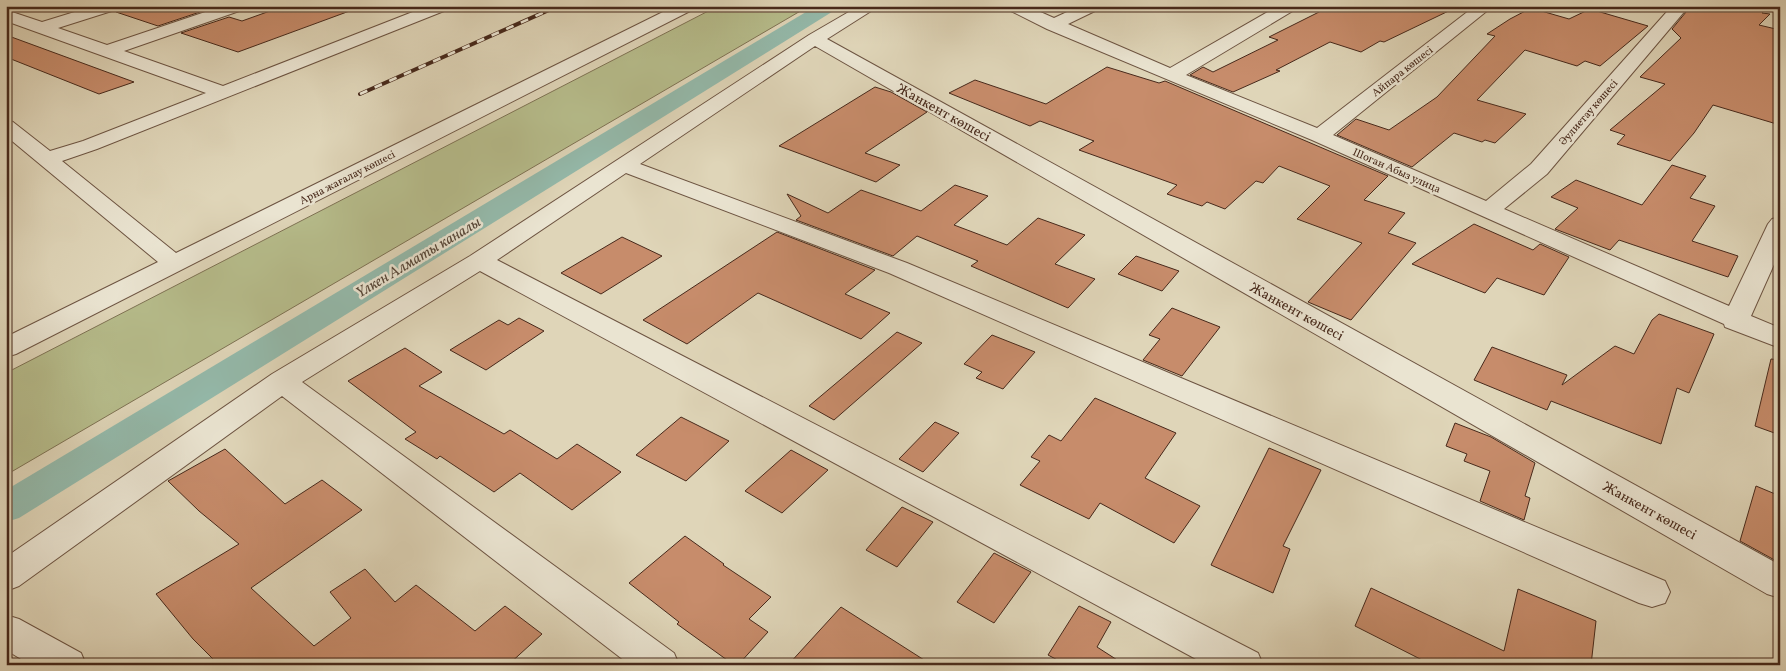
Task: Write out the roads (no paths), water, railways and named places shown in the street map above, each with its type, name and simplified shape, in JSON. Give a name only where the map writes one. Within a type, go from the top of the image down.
[{"type":"street","points":[[44,27],[112,6]]},
{"type":"street","points":[[108,51],[239,6]]},
{"type":"street","points":[[46,158],[90,145],[443,6]]},
{"type":"street","name":"Арна жағалау көшесі","points":[[6,348],[688,6]]},
{"type":"street","points":[[6,576],[282,381],[478,261],[626,166],[815,39],[871,6]]},
{"type":"street","name":"Шоган Абыз улица","points":[[1013,6],[1319,136],[1780,339]]},
{"type":"street","points":[[1053,24],[1093,6]]},
{"type":"street","points":[[1172,75],[1290,6]]},
{"type":"street","name":"Айпара көшесі","points":[[1319,136],[1485,6]]},
{"type":"street","name":"Әулиетау көшесі","points":[[1488,211],[1539,169],[1681,6]]},
{"type":"street","points":[[6,15],[44,27],[224,93]]},
{"type":"street","name":"Жанкент көшесі","points":[[815,39],[1780,583]]},
{"type":"street","points":[[6,126],[174,263]]},
{"type":"street","points":[[626,166],[898,268],[1652,592]]},
{"type":"street","points":[[1735,320],[1780,224]]},
{"type":"street","points":[[478,261],[1244,665]]},
{"type":"street","points":[[282,381],[660,665]]},
{"type":"street","points":[[6,631],[67,665]]},
{"type":"waterway","name":"Үлкен Алматы каналы","points":[[6,508],[829,6]]},
{"type":"railway","points":[[360,94],[558,6]]}]
